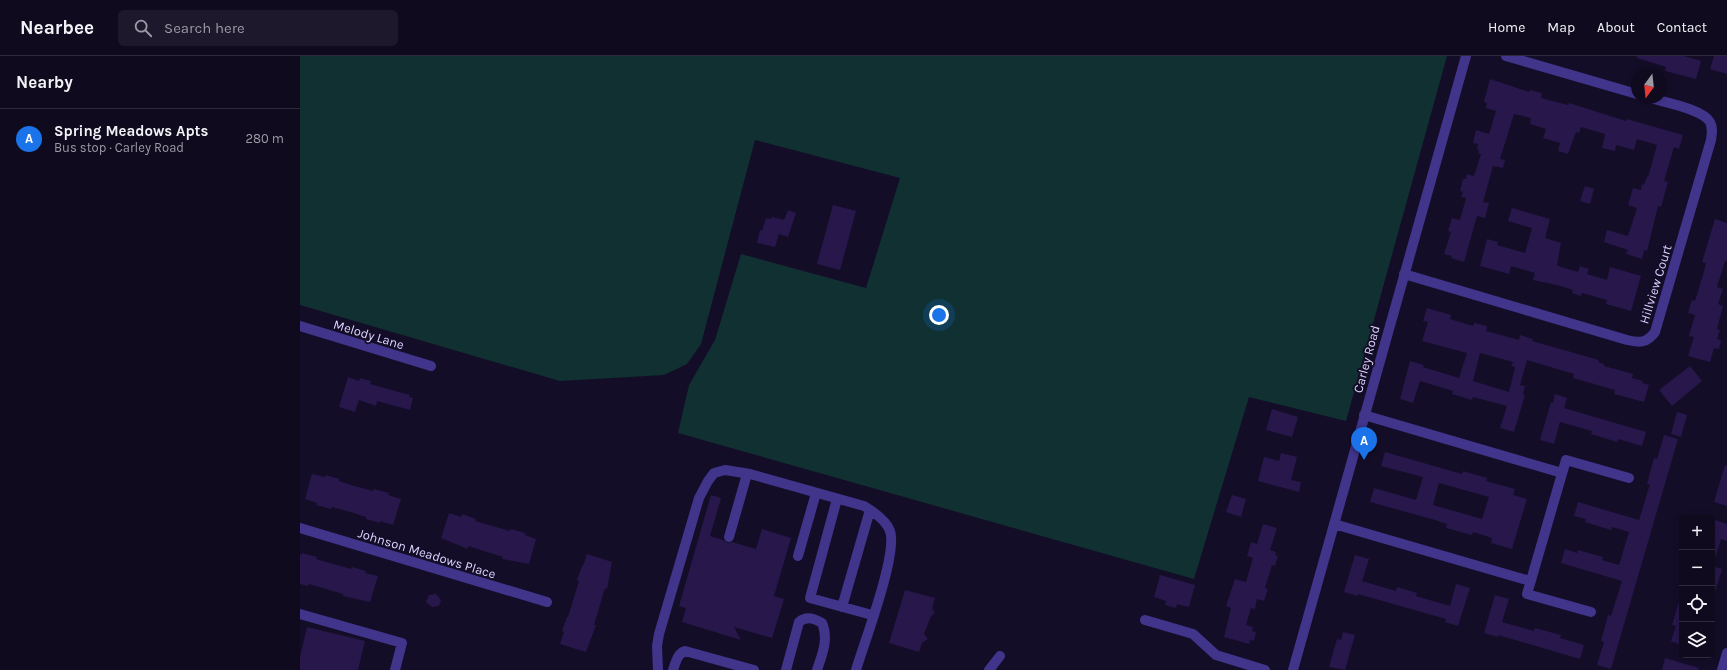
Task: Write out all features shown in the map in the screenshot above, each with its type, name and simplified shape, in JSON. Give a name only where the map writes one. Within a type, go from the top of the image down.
[{"type":"street","name":"Carley Road","points":[[1293,670],[1466,56]]},
{"type":"street","points":[[1506,56],[1631,92]]},
{"type":"street","name":"Hillview Court","points":[[1404,274],[1627,340],[1645,342],[1651,338],[1658,324],[1712,140],[1713,130],[1709,120],[1702,114],[1667,103]]},
{"type":"street","name":"Melody Lane","points":[[300,326],[431,366]]},
{"type":"street","points":[[1364,415],[1562,473]]},
{"type":"street","points":[[1591,612],[1527,594],[1530,581],[1566,460],[1629,478]]},
{"type":"street","points":[[658,670],[657,646],[659,634],[699,498],[708,480],[714,473],[725,470],[747,474],[864,506],[884,522],[890,531],[891,552],[856,670]]},
{"type":"street","points":[[729,537],[747,474]]},
{"type":"street","points":[[798,556],[816,493]]},
{"type":"street","points":[[838,499],[810,598],[872,615]]},
{"type":"street","points":[[842,607],[870,510]]},
{"type":"street","points":[[1334,524],[1530,581]]},
{"type":"street","name":"Johnson Meadows Place","points":[[300,528],[547,602]]},
{"type":"street","points":[[300,614],[402,643],[395,670]]},
{"type":"street","points":[[786,670],[800,622],[803,618],[809,618],[822,623],[825,630],[825,647],[818,670]]},
{"type":"street","points":[[1145,620],[1193,634],[1216,655],[1264,670]]},
{"type":"street","points":[[673,670],[677,658],[681,652],[685,651],[754,670]]},
{"type":"street","points":[[1722,670],[1727,653]]},
{"type":"street","points":[[989,670],[1000,656]]},
{"type":"green space","points":[[300,56],[1447,56],[1346,421],[1249,397],[1194,579],[678,433],[689,385],[715,340],[741,254],[866,288],[900,178],[755,140],[701,344],[687,364],[664,375],[560,381],[300,305]]},
{"type":"building","points":[[1637,56],[1684,56],[1701,61],[1696,79],[1667,72],[1666,67],[1637,58]]},
{"type":"building","points":[[1714,56],[1727,56],[1727,74],[1710,69]]},
{"type":"building","points":[[1490,79],[1529,92],[1530,90],[1542,93],[1541,98],[1568,105],[1569,103],[1626,121],[1627,119],[1683,135],[1679,149],[1674,147],[1664,181],[1668,182],[1661,207],[1658,206],[1647,251],[1644,250],[1642,259],[1626,254],[1628,250],[1604,242],[1607,230],[1628,236],[1637,208],[1628,205],[1633,188],[1641,190],[1642,184],[1644,185],[1647,176],[1648,177],[1657,145],[1637,139],[1634,150],[1616,145],[1615,151],[1602,148],[1605,134],[1581,127],[1579,133],[1576,132],[1568,154],[1558,151],[1560,143],[1543,138],[1546,129],[1530,124],[1531,118],[1514,114],[1500,159],[1505,160],[1503,168],[1493,166],[1483,202],[1489,203],[1485,218],[1477,216],[1464,262],[1444,254],[1451,232],[1448,231],[1452,218],[1460,220],[1466,198],[1461,197],[1463,192],[1460,191],[1463,179],[1466,179],[1467,174],[1474,176],[1481,154],[1478,153],[1479,150],[1477,150],[1478,144],[1473,143],[1476,130],[1489,134],[1496,111],[1486,108],[1487,103],[1484,102]]},
{"type":"building","points":[[1585,186],[1594,189],[1590,204],[1580,201]]},
{"type":"building","points":[[833,205],[856,211],[840,270],[817,264]]},
{"type":"building","points":[[1512,208],[1550,219],[1545,238],[1561,243],[1557,265],[1578,272],[1580,266],[1589,269],[1587,274],[1607,280],[1610,267],[1641,276],[1631,311],[1606,304],[1607,300],[1582,293],[1581,296],[1572,293],[1573,290],[1561,286],[1533,280],[1535,273],[1511,266],[1509,274],[1480,266],[1487,239],[1498,242],[1497,245],[1525,253],[1532,228],[1508,221]]},
{"type":"building","points":[[788,210],[796,213],[788,237],[779,234],[775,247],[757,243],[760,230],[762,231],[766,218],[771,219],[772,217],[784,220]]},
{"type":"building","points":[[1715,219],[1727,223],[1727,261],[1725,261],[1717,287],[1723,289],[1718,304],[1723,306],[1717,329],[1720,330],[1717,339],[1721,340],[1719,349],[1714,348],[1710,362],[1688,356],[1694,337],[1689,336],[1695,315],[1688,313],[1692,300],[1695,301],[1703,275],[1706,263],[1702,262]]},
{"type":"building","points":[[1427,308],[1451,315],[1450,319],[1473,326],[1474,323],[1487,326],[1486,331],[1519,340],[1520,335],[1533,339],[1532,341],[1599,360],[1598,362],[1604,364],[1604,366],[1633,374],[1632,378],[1643,381],[1642,383],[1649,385],[1644,402],[1614,394],[1615,390],[1573,378],[1574,374],[1527,360],[1520,385],[1525,386],[1523,394],[1525,395],[1514,432],[1500,428],[1507,406],[1473,397],[1472,400],[1452,394],[1453,391],[1420,381],[1413,403],[1400,399],[1410,361],[1424,365],[1423,367],[1459,378],[1467,353],[1422,341],[1428,322],[1423,321]],"holes":[[[1480,353],[1513,362],[1511,366],[1515,367],[1509,392],[1473,381]]]},
{"type":"building","points":[[1690,366],[1702,381],[1672,406],[1659,390]]},
{"type":"building","points":[[348,377],[359,381],[360,378],[371,381],[370,384],[410,395],[409,397],[413,398],[410,410],[377,401],[376,406],[359,400],[355,412],[339,407]]},
{"type":"building","points":[[1555,394],[1567,398],[1564,408],[1646,432],[1642,446],[1618,439],[1617,442],[1591,434],[1592,431],[1560,422],[1554,444],[1540,440],[1551,402],[1553,403]]},
{"type":"building","points":[[1272,409],[1298,417],[1292,437],[1266,430]]},
{"type":"building","points":[[1677,412],[1687,415],[1681,437],[1671,434]]},
{"type":"building","points":[[1664,435],[1678,439],[1611,669],[1597,665],[1604,642],[1601,641],[1608,615],[1611,616],[1622,581],[1561,563],[1565,549],[1577,553],[1578,550],[1603,557],[1602,560],[1619,565],[1629,532],[1612,527],[1611,530],[1585,522],[1586,519],[1574,516],[1578,502],[1639,520],[1650,484],[1647,484],[1654,458],[1657,459]]},
{"type":"building","points":[[1385,452],[1462,474],[1463,471],[1487,478],[1486,481],[1515,489],[1513,495],[1527,499],[1512,549],[1491,543],[1492,538],[1473,532],[1472,535],[1446,528],[1447,524],[1370,502],[1374,488],[1416,500],[1423,477],[1381,466]],"holes":[[[1439,483],[1489,497],[1482,519],[1433,505]]]},
{"type":"building","points":[[1281,453],[1297,457],[1291,480],[1301,482],[1299,492],[1258,481],[1264,457],[1279,461]]},
{"type":"building","points":[[1725,465],[1727,466],[1727,506],[1714,502]]},
{"type":"building","points":[[312,474],[325,477],[326,475],[351,485],[373,491],[374,489],[389,493],[388,495],[401,499],[393,525],[366,519],[366,517],[332,507],[331,509],[316,505],[317,503],[305,499]]},
{"type":"building","points":[[711,495],[721,498],[710,536],[728,543],[732,542],[756,549],[762,529],[791,538],[774,596],[784,599],[772,638],[734,627],[741,640],[682,622],[686,608],[679,606]]},
{"type":"building","points":[[1232,495],[1246,499],[1241,517],[1226,512]]},
{"type":"building","points":[[449,513],[461,517],[462,514],[476,519],[475,521],[510,531],[511,529],[525,533],[525,535],[536,539],[529,564],[502,559],[503,557],[468,546],[468,549],[441,538]]},
{"type":"building","points":[[1715,520],[1727,524],[1727,541],[1721,539],[1715,559]]},
{"type":"building","points":[[1263,524],[1277,528],[1270,550],[1276,552],[1275,555],[1278,556],[1275,566],[1272,565],[1265,588],[1268,589],[1264,601],[1257,599],[1255,609],[1251,608],[1246,625],[1253,627],[1252,631],[1256,632],[1254,641],[1250,640],[1249,644],[1224,637],[1231,608],[1226,606],[1235,579],[1246,582],[1253,558],[1247,556],[1251,542],[1257,544]]},
{"type":"building","points":[[302,553],[317,557],[316,559],[351,569],[352,567],[366,571],[365,573],[378,576],[370,602],[343,596],[343,594],[309,584],[308,586],[300,584],[300,554],[302,555]]},
{"type":"building","points":[[587,554],[612,562],[607,589],[605,588],[594,625],[596,625],[586,652],[560,644],[564,632],[562,631],[579,581],[577,580]]},
{"type":"building","points":[[1355,555],[1369,559],[1362,581],[1396,591],[1397,587],[1417,593],[1416,596],[1450,606],[1456,584],[1470,588],[1458,626],[1445,622],[1446,619],[1358,594],[1358,596],[1344,592]]},
{"type":"building","points":[[1715,567],[1722,569],[1715,593]]},
{"type":"building","points":[[1160,575],[1195,585],[1189,607],[1177,604],[1176,608],[1165,605],[1166,601],[1154,597]]},
{"type":"building","points":[[905,590],[935,598],[932,608],[935,613],[931,616],[924,634],[928,639],[922,643],[919,652],[889,643]]},
{"type":"building","points":[[436,594],[441,600],[439,606],[432,607],[426,602],[429,595]]},
{"type":"building","points":[[1495,595],[1509,599],[1502,622],[1534,631],[1535,628],[1561,635],[1560,638],[1584,645],[1580,659],[1498,635],[1498,637],[1484,633]]},
{"type":"building","points":[[1679,601],[1679,644],[1671,641],[1676,626],[1672,625]]},
{"type":"building","points":[[307,627],[365,641],[358,670],[300,670],[300,657]]},
{"type":"building","points":[[1343,632],[1355,635],[1345,670],[1329,667],[1337,639],[1341,640]]},
{"type":"building","points":[[1665,658],[1699,668],[1698,670],[1662,670]]},
{"type":"place","name":"Spring Meadows Apts","points":[[1364,460]]}]
